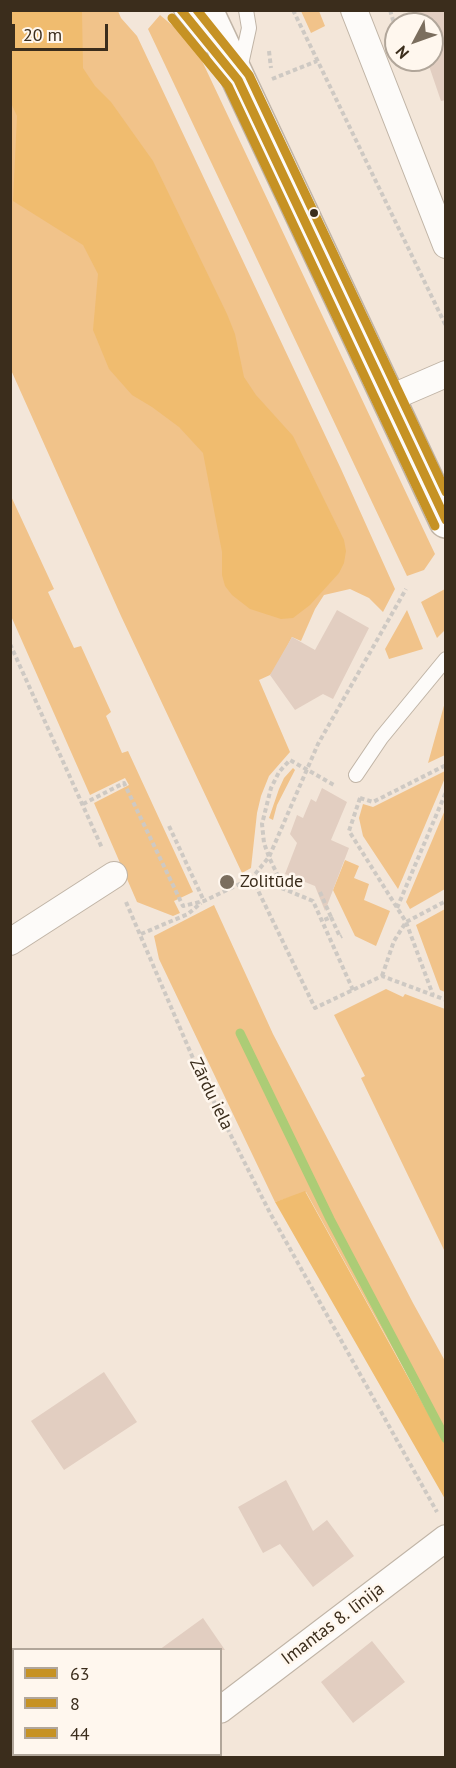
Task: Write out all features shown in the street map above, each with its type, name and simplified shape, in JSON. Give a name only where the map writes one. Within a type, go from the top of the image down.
[{"type":"street","points":[[206,10],[446,521]]},
{"type":"street","points":[[354,10],[446,245]]},
{"type":"street","points":[[388,399],[446,374]]},
{"type":"street","points":[[10,942],[114,875]]},
{"type":"street","name":"Imantas 8. līnija","points":[[222,1708],[443,1528]]},
{"type":"lane","points":[[181,10],[237,80]]},
{"type":"lane","points":[[237,80],[249,28],[246,10]]},
{"type":"lane","points":[[356,775],[381,738],[446,659]]},
{"type":"path","points":[[293,10],[446,326]]},
{"type":"path","points":[[272,79],[317,60]]},
{"type":"path","points":[[83,804],[124,783],[183,906],[204,901],[252,878],[270,857],[318,744],[405,589]]},
{"type":"path","name":"Zārdu iela","points":[[10,644],[141,934],[198,1070],[270,1213],[443,1528]]},
{"type":"path","points":[[284,889],[266,849],[262,831],[267,802],[279,772],[290,760],[309,769]]},
{"type":"path","points":[[397,908],[446,792]]},
{"type":"path","points":[[360,798],[349,831],[406,922],[434,996]]},
{"type":"path","points":[[169,826],[204,901]]},
{"type":"path","points":[[252,878],[313,901],[353,990]]},
{"type":"path","points":[[252,878],[315,1008],[382,976],[394,941],[406,922],[446,902]]},
{"type":"path","points":[[320,892],[340,937],[342,936]]},
{"type":"path","points":[[141,934],[188,914],[204,901]]},
{"type":"path","points":[[322,921],[331,917]]},
{"type":"path","points":[[382,976],[446,1000]]},
{"type":"shaded area","points":[[11,10],[82,11],[83,68],[95,86],[111,102],[153,161],[227,314],[235,334],[244,377],[256,395],[293,436],[344,540],[346,551],[339,573],[310,605],[293,618],[281,619],[250,609],[232,595],[225,586],[222,575],[222,552],[203,453],[179,427],[132,395],[109,369],[93,330],[98,274],[83,245],[13,201],[17,116],[11,103]]},
{"type":"shaded area","points":[[10,11],[118,11],[121,18],[137,36],[395,589],[383,612],[369,598],[350,589],[324,595],[301,641],[292,637],[276,668],[270,675],[259,680],[290,752],[269,776],[261,796],[251,868],[242,873],[121,616],[11,370]]},
{"type":"shaded area","points":[[301,11],[319,11],[325,26],[311,33]]},
{"type":"shaded area","points":[[160,15],[194,44],[435,554],[424,570],[407,576],[148,29]]},
{"type":"shaded area","points":[[10,494],[54,589],[48,592],[74,648],[81,646],[111,712],[106,716],[122,753],[128,751],[193,892],[174,901],[180,913],[173,916],[137,902],[94,803],[129,785],[125,778],[90,795],[11,616]]},
{"type":"shaded area","points":[[445,589],[445,630],[437,638],[421,602]]},
{"type":"shaded area","points":[[407,610],[423,649],[389,659],[385,649]]},
{"type":"shaded area","points":[[445,702],[445,755],[428,763]]},
{"type":"shaded area","points":[[293,768],[295,770],[277,805],[273,820],[269,818],[279,789],[284,778]]},
{"type":"shaded area","points":[[445,771],[445,778],[398,889],[363,836],[359,818],[363,804],[373,807]]},
{"type":"shaded area","points":[[445,810],[445,889],[410,909],[406,902]]},
{"type":"shaded area","points":[[345,860],[359,866],[354,878],[369,884],[364,900],[390,911],[376,946],[355,936],[333,890]]},
{"type":"shaded area","points":[[214,905],[273,1034],[445,1361],[445,1443],[306,1192],[275,1202],[159,959],[154,936]]},
{"type":"shaded area","points":[[445,909],[445,992],[440,990],[416,925]]},
{"type":"shaded area","points":[[386,989],[403,997],[405,994],[445,1009],[445,1252],[361,1078],[365,1076],[334,1015]]},
{"type":"shaded area","points":[[305,1191],[445,1444],[445,1499],[275,1202]]},
{"type":"building","points":[[411,10],[446,10],[446,100],[441,101],[431,72],[444,72],[444,12],[412,12]]},
{"type":"building","points":[[337,610],[369,628],[333,699],[323,694],[295,710],[270,675],[292,637],[315,650]]},
{"type":"building","name":"Zolitūde","points":[[322,788],[347,802],[331,840],[349,848],[325,911],[315,886],[285,874],[297,843],[290,834],[297,815],[303,818],[311,799],[316,802]]},
{"type":"building","points":[[104,1372],[137,1422],[64,1470],[31,1421]]},
{"type":"building","points":[[286,1480],[313,1531],[327,1520],[354,1556],[313,1587],[280,1544],[263,1553],[238,1507]]},
{"type":"building","points":[[203,1618],[225,1650],[222,1648],[162,1648]]},
{"type":"building","points":[[372,1641],[405,1682],[353,1723],[321,1682]]},
{"type":"waterway","points":[[240,1033],[330,1219],[446,1439]]},
{"type":"transit line","name":"63","points":[[181,10],[238,80],[446,520]]},
{"type":"transit line","name":"44","points":[[197,10],[249,75],[446,492]]},
{"type":"transit line","name":"8","points":[[172,18],[228,86],[435,526]]},
{"type":"place","name":"Zolitūde","points":[[227,882]]}]
